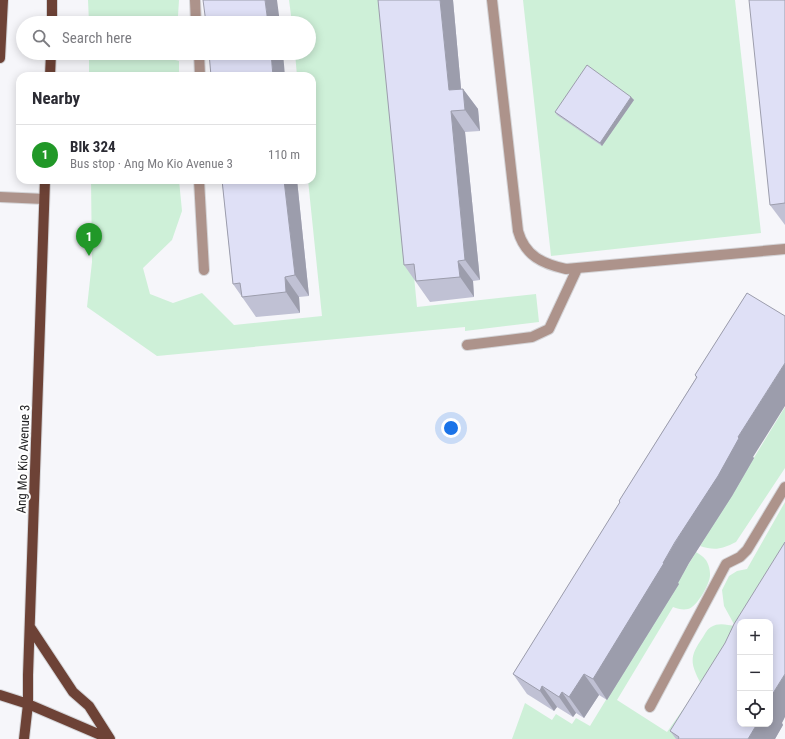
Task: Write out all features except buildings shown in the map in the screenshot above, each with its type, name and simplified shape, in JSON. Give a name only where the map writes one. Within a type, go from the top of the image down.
[{"type":"main road","points":[[0,58],[3,0]]},
{"type":"main road","points":[[52,0],[52,16]]},
{"type":"main road","points":[[50,72],[51,60]]},
{"type":"main road","name":"Ang Mo Kio Avenue 3","points":[[24,739],[28,704],[45,184]]},
{"type":"main road","points":[[30,627],[73,692],[90,706],[110,739]]},
{"type":"main road","points":[[0,695],[28,704],[110,739]]},
{"type":"street","points":[[195,0],[196,16]]},
{"type":"street","points":[[492,0],[518,231],[525,248],[531,254],[547,264],[566,269],[577,269],[785,249]]},
{"type":"street","points":[[199,60],[200,72]]},
{"type":"street","points":[[199,184],[204,270]]},
{"type":"street","points":[[0,197],[44,199]]},
{"type":"street","points":[[467,345],[532,337],[549,329],[577,269]]},
{"type":"street","points":[[650,707],[726,564],[740,557],[747,550],[785,487]]},
{"type":"green space","points":[[88,0],[179,0],[178,16],[89,16]]},
{"type":"green space","points":[[289,0],[387,0],[417,307],[536,294],[539,322],[465,331],[465,327],[157,356],[87,307],[92,262],[91,184],[179,184],[182,211],[172,240],[143,268],[150,294],[173,303],[202,293],[234,325],[322,316],[308,184],[316,184],[316,72],[297,72],[296,60],[316,60],[316,16],[291,16]]},
{"type":"green space","points":[[523,0],[735,0],[761,233],[551,256]]},
{"type":"green space","points":[[89,60],[179,61],[179,72],[89,72]]},
{"type":"green space","points":[[785,407],[785,468],[736,542],[718,548],[700,546]]},
{"type":"green space","points":[[785,502],[785,584],[744,619],[737,619],[737,629],[693,739],[512,739],[525,703],[552,720],[556,714],[572,724],[576,718],[590,726],[696,552],[704,558],[709,568],[710,578],[706,588],[692,607],[688,609],[679,609],[673,607],[617,700],[667,732],[701,684],[693,665],[693,655],[698,644],[706,632],[714,625],[723,624],[735,626],[724,606],[722,590],[729,576],[737,571],[747,569]]},
{"type":"place","name":"Blk 324","points":[[89,256]]}]
